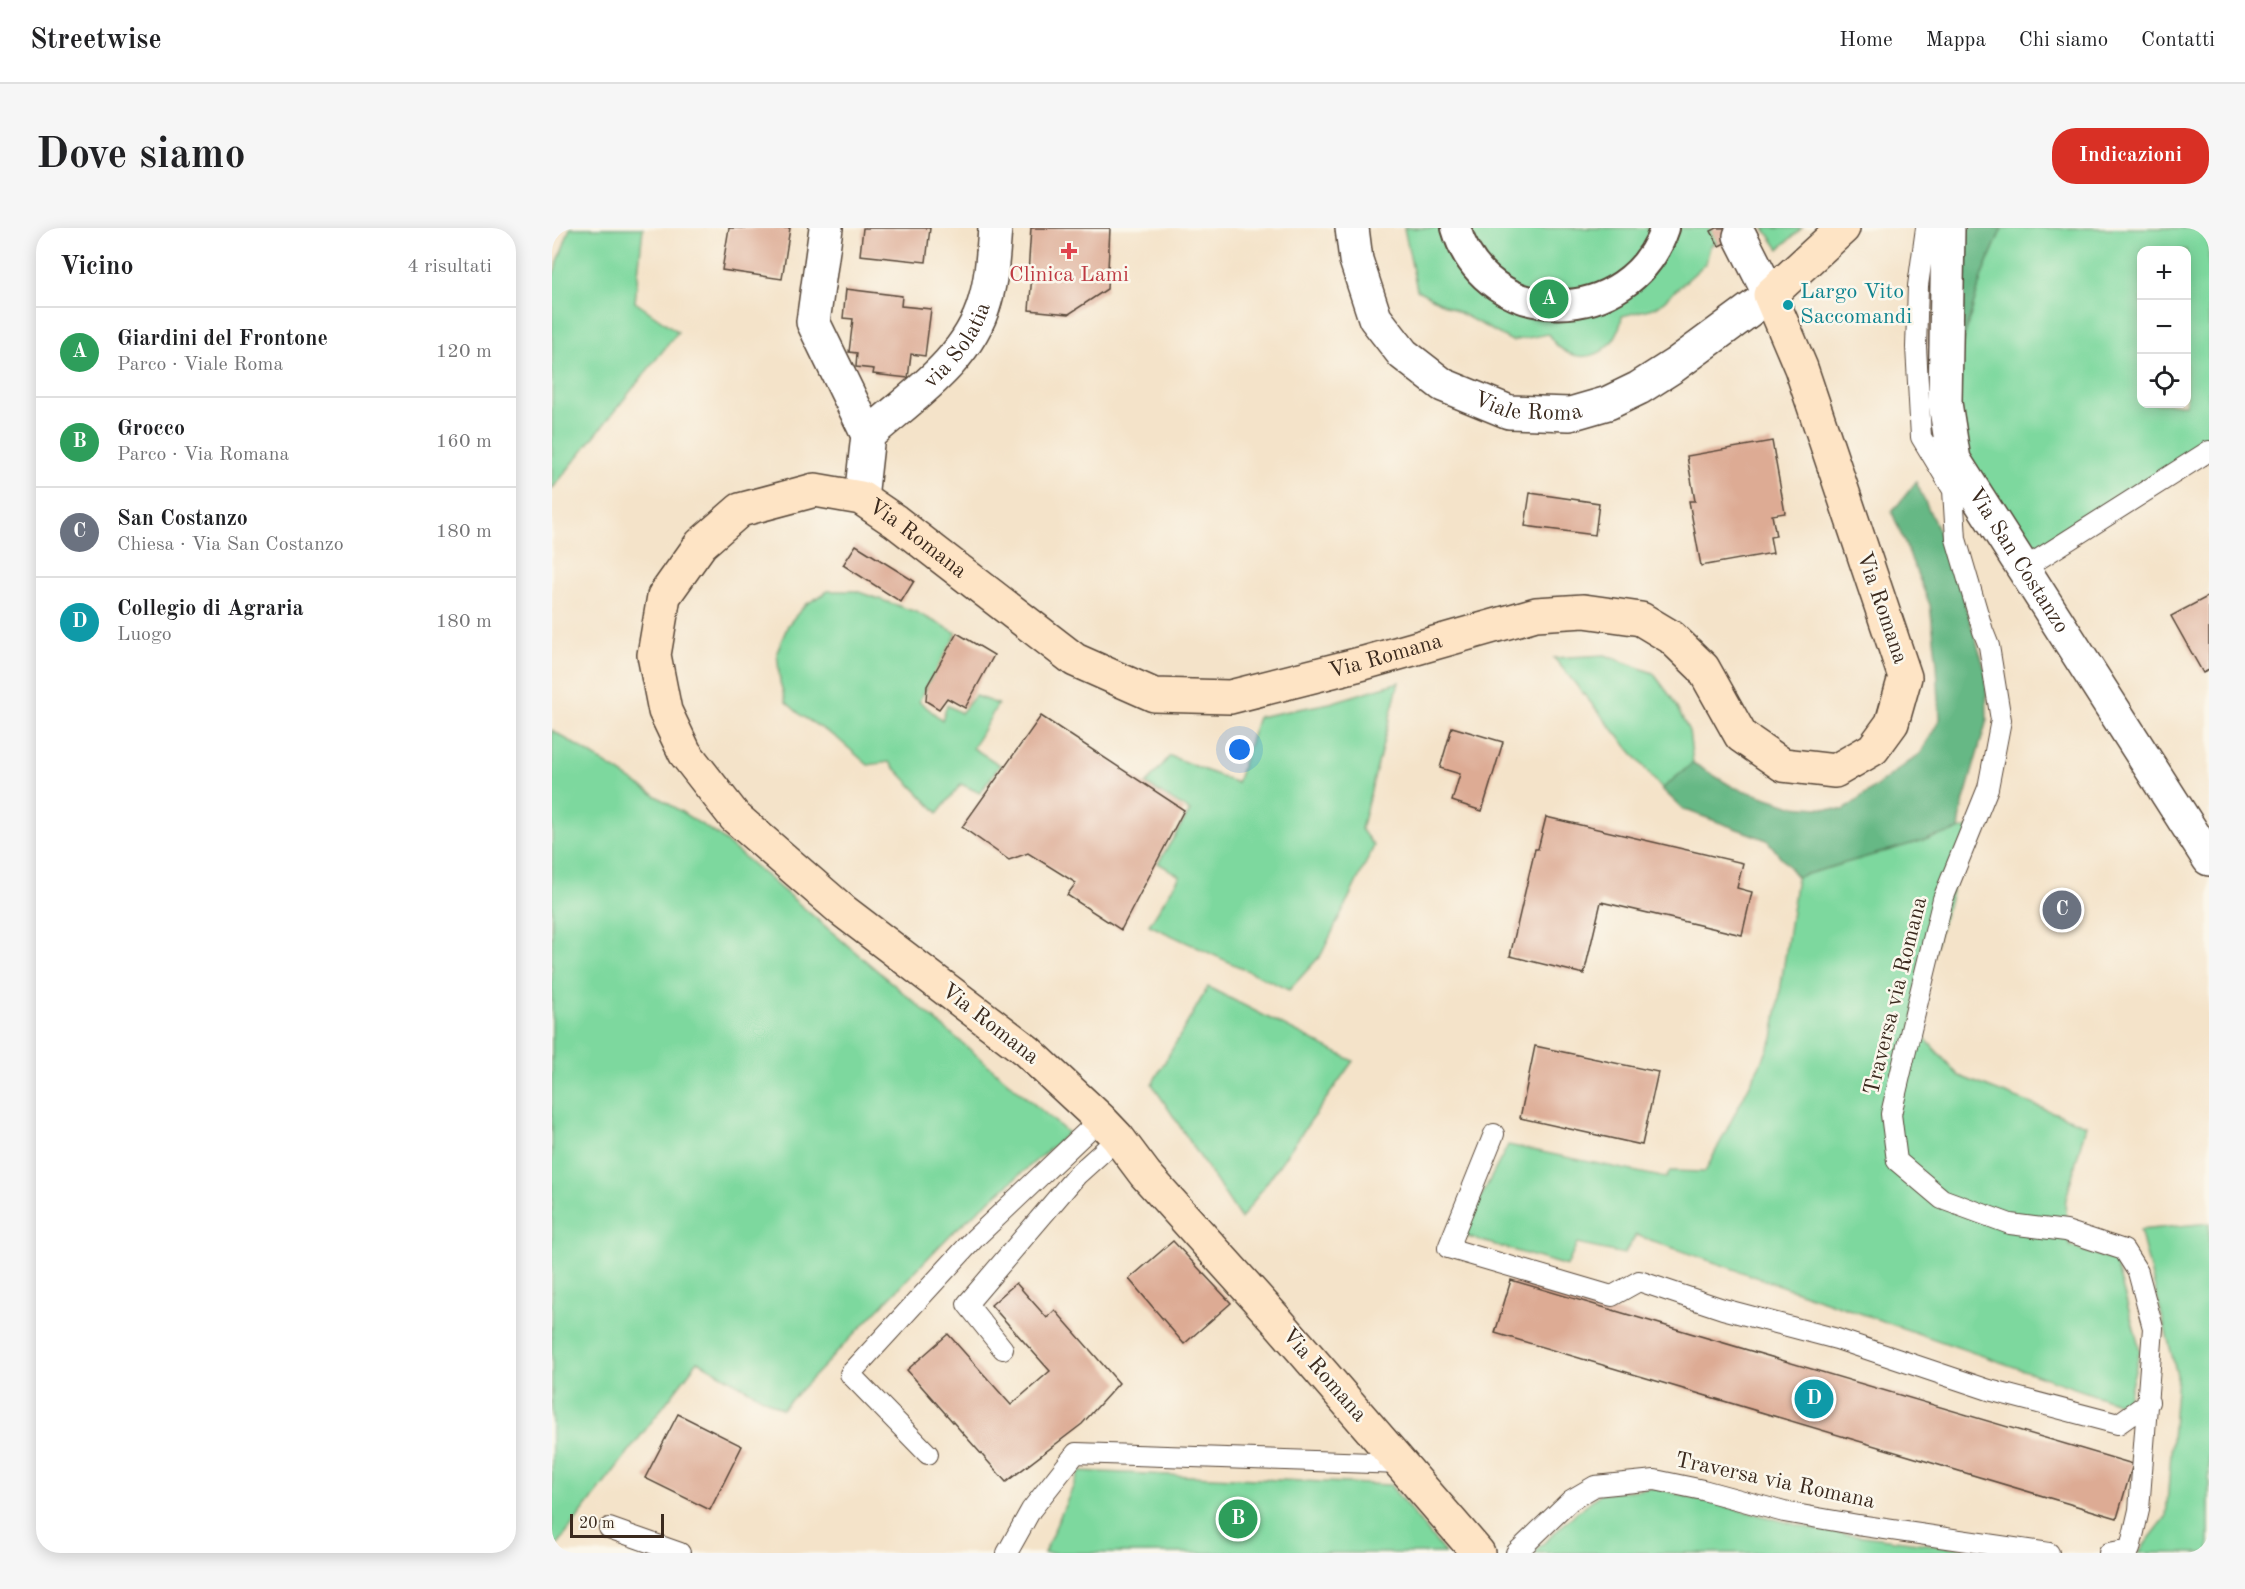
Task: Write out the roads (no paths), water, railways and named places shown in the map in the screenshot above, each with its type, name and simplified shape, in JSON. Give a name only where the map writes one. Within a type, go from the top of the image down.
[{"type":"main road","points":[[1770,295],[1843,228]]},
{"type":"main road","name":"Via Romana","points":[[1478,1553],[1279,1323],[1145,1174],[1109,1128],[1027,1051],[842,910],[735,817],[685,753],[665,711],[654,655],[664,596],[701,544],[740,510],[814,490],[861,498],[895,521],[1075,660],[1154,695],[1230,697],[1364,663],[1536,614],[1584,611],[1641,619],[1671,637],[1704,668],[1741,736],[1784,765],[1835,771],[1873,749],[1892,723],[1905,677],[1801,368],[1770,295]]},
{"type":"street","points":[[826,228],[813,322],[868,435],[861,498]]},
{"type":"street","name":"via Solatia","points":[[868,435],[958,354],[974,330],[992,274],[996,228]]},
{"type":"street","name":"Viale Roma","points":[[1352,228],[1356,260],[1375,318],[1403,354],[1443,385],[1509,412],[1570,414],[1608,403],[1675,366],[1770,295]]},
{"type":"street","points":[[1456,228],[1461,246],[1482,274],[1510,294],[1543,305],[1577,305],[1610,294],[1638,274],[1659,246],[1665,228]]},
{"type":"street","name":"Via San Costanzo","points":[[1948,228],[1945,403],[1953,475],[2023,568],[2209,859]]},
{"type":"street","points":[[1740,236],[1770,295]]},
{"type":"lane","points":[[1926,228],[1918,286],[1917,347],[1921,437],[1953,475]]},
{"type":"lane","points":[[2023,568],[2209,451]]},
{"type":"lane","name":"Traversa via Romana","points":[[1953,475],[1956,539],[1989,646],[2001,720],[1988,788],[1943,898],[1912,1024],[1891,1114],[1897,1161],[1942,1199],[2010,1224],[2066,1231],[2124,1250],[2138,1272],[2153,1328],[2139,1510],[2130,1549],[2109,1553]]},
{"type":"lane","points":[[1003,1349],[967,1304],[1077,1174],[1109,1128]]},
{"type":"lane","points":[[928,1454],[850,1374],[974,1239],[1109,1128]]},
{"type":"lane","points":[[1494,1134],[1448,1248],[1612,1296],[1638,1281],[1723,1309],[1837,1339],[1989,1390],[2118,1424],[2149,1402]]},
{"type":"lane","points":[[1007,1553],[1031,1510],[1076,1453],[1401,1464]]},
{"type":"lane","name":"Traversa via Romana","points":[[1516,1553],[1571,1500],[1595,1486],[1655,1480],[1795,1514],[2049,1553]]},
{"type":"lane","points":[[609,1528],[680,1553]]},
{"type":"place","name":"Clinica Lami","points":[[1069,251]]},
{"type":"place","name":"Giardini del Frontone","points":[[1549,299]]},
{"type":"place","name":"Largo Vito Saccomandi","points":[[1788,305]]},
{"type":"place","name":"San Costanzo","points":[[2062,910]]},
{"type":"place","name":"Collegio di Agraria","points":[[1814,1399]]},
{"type":"place","name":"Grocco","points":[[1238,1519]]}]
